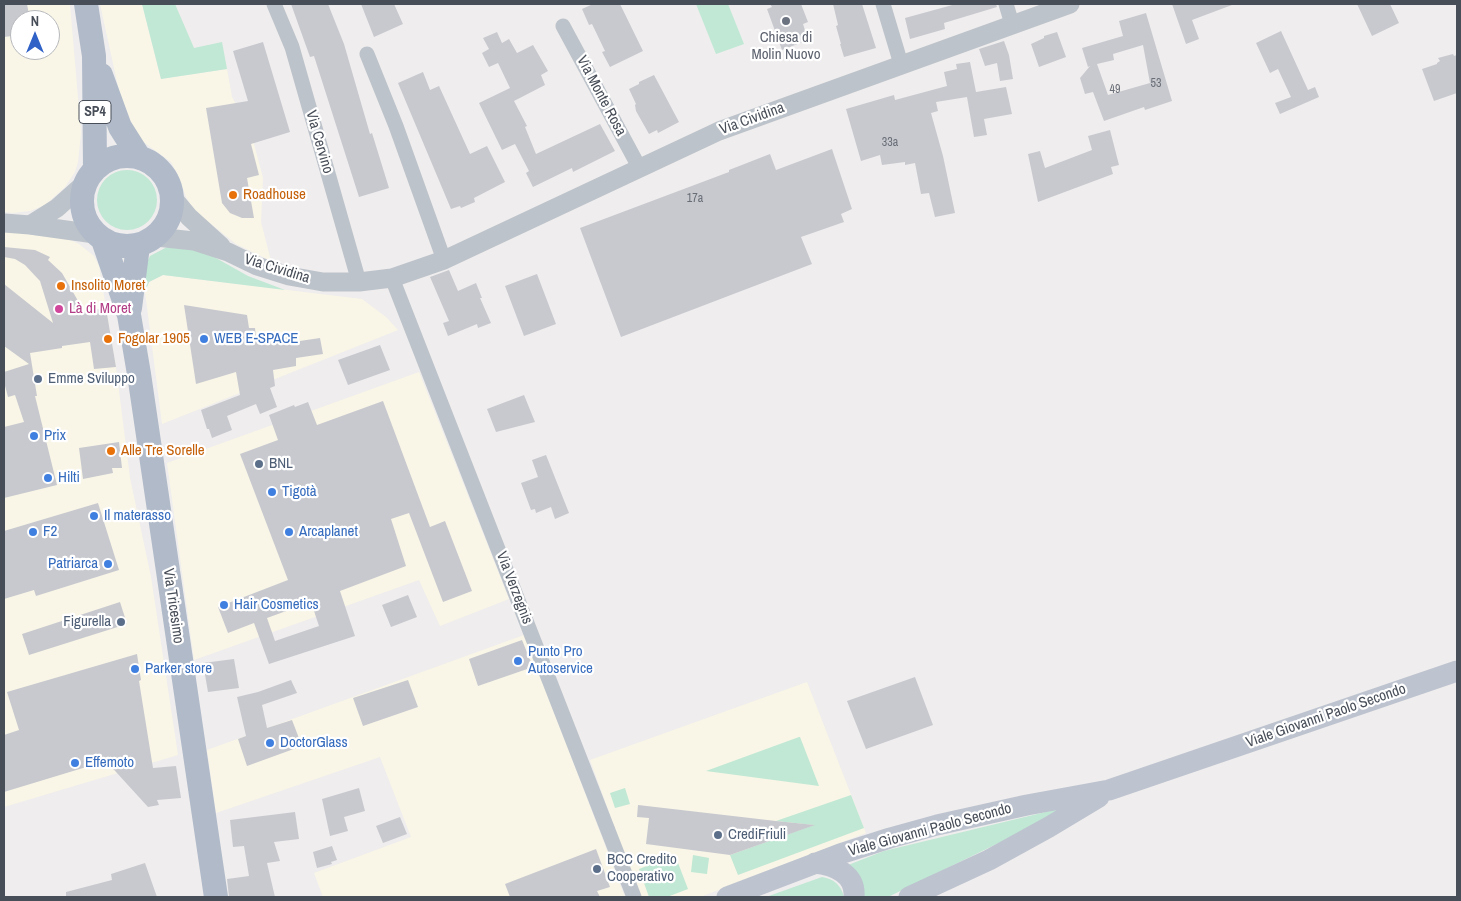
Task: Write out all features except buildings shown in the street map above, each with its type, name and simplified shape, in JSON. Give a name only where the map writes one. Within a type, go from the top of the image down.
[{"type":"main road","name":"SP4","points":[[86,4],[94,56],[90,176]]},
{"type":"main road","name":"SP4","points":[[94,56],[120,127],[139,157]]},
{"type":"main road","points":[[119,156],[139,157],[151,162],[162,171],[170,184],[173,198],[172,210],[169,220],[147,241],[121,246],[99,237],[88,225],[82,206],[90,176],[106,161],[119,156]]},
{"type":"main road","name":"Via Tricesimo","points":[[99,237],[129,315],[160,509],[216,897]]},
{"type":"main road","name":"Via Tricesimo","points":[[129,315],[147,241]]},
{"type":"main road","name":"Viale Giovanni Paolo Secondo","points":[[727,897],[868,844],[937,825],[1027,805],[1109,790],[1457,671]]},
{"type":"main road","name":"Viale Giovanni Paolo Secondo","points":[[909,897],[989,860],[1049,827],[1109,790]]},
{"type":"main road","points":[[815,863],[828,864],[841,870],[851,880],[854,897]]},
{"type":"street","name":"Via Cervino","points":[[274,4],[292,47],[359,282]]},
{"type":"street","points":[[883,4],[901,64]]},
{"type":"street","points":[[1006,4],[1012,24]]},
{"type":"street","name":"Via Cividina","points":[[147,241],[194,241],[289,276],[324,282],[359,282],[392,278],[444,260],[719,131],[1070,4]]},
{"type":"street","name":"Via Monte Rosa","points":[[563,26],[639,167]]},
{"type":"street","points":[[367,54],[396,126],[444,260]]},
{"type":"street","points":[[30,225],[57,208],[90,176]]},
{"type":"street","name":"Via Cividina","points":[[173,198],[190,217],[228,252]]},
{"type":"street","points":[[4,223],[30,225],[99,237]]},
{"type":"street","name":"Via Verzegnis","points":[[392,278],[634,897]]},
{"type":"shaded area","points":[[4,4],[70,4],[81,133],[78,162],[75,172],[65,187],[45,205],[30,211],[4,212]]},
{"type":"shaded area","points":[[100,4],[142,4],[161,79],[227,69],[232,97],[250,129],[263,178],[261,222],[271,261],[236,244],[195,211],[186,197],[171,162],[138,138],[121,100]]},
{"type":"shaded area","points":[[4,231],[70,240],[79,244],[94,256],[99,266],[116,367],[130,478],[151,577],[178,755],[4,807]]},
{"type":"shaded area","points":[[163,275],[362,299],[386,317],[398,330],[162,424],[145,292],[149,282]]},
{"type":"shaded area","points":[[419,372],[509,599],[440,626],[419,580],[194,660],[167,463]]},
{"type":"shaded area","points":[[524,635],[625,897],[323,897],[314,873],[411,837],[380,757],[216,813],[207,750]]},
{"type":"shaded area","points":[[807,682],[866,833],[700,897],[640,897],[590,760]]},
{"type":"green space","points":[[142,4],[175,4],[194,48],[222,42],[227,69],[161,79]]},
{"type":"green space","points":[[696,4],[728,4],[744,44],[716,54]]},
{"type":"green space","points":[[121,170],[133,170],[144,175],[152,183],[157,194],[155,212],[144,225],[133,230],[121,230],[110,225],[102,217],[97,206],[97,194],[102,183],[110,175]]},
{"type":"green space","points":[[169,246],[200,249],[248,276],[285,290],[163,275],[149,282],[145,292],[144,268],[150,256]]},
{"type":"green space","points":[[799,737],[819,786],[706,771]]},
{"type":"green space","points":[[625,788],[630,804],[615,808],[610,793]]},
{"type":"green space","points":[[851,795],[864,828],[738,875],[730,855],[814,825],[776,821]]},
{"type":"green space","points":[[1058,809],[1058,814],[888,897],[861,897],[843,867],[884,851]]},
{"type":"green space","points":[[675,855],[688,889],[667,897],[649,897],[639,869]]},
{"type":"green space","points":[[693,855],[709,858],[707,874],[691,872]]},
{"type":"green space","points":[[822,877],[836,883],[844,897],[766,897]]},
{"type":"place","name":"Chiesa di Molin Nuovo","points":[[786,21]]},
{"type":"place","name":"Roadhouse","points":[[233,195]]},
{"type":"place","name":"Insolito Moret","points":[[61,286]]},
{"type":"place","name":"Là di Moret","points":[[59,309]]},
{"type":"place","name":"Fogolar 1905","points":[[108,339]]},
{"type":"place","name":"WEB E-SPACE","points":[[204,339]]},
{"type":"place","name":"Emme Sviluppo","points":[[38,379]]},
{"type":"place","name":"Prix","points":[[34,436]]},
{"type":"place","name":"Alle Tre Sorelle","points":[[111,451]]},
{"type":"place","name":"BNL","points":[[259,464]]},
{"type":"place","name":"Hilti","points":[[48,478]]},
{"type":"place","name":"Tigotà","points":[[272,492]]},
{"type":"place","name":"Il materasso","points":[[94,516]]},
{"type":"place","name":"F2","points":[[33,532]]},
{"type":"place","name":"Arcaplanet","points":[[289,532]]},
{"type":"place","name":"Patriarca","points":[[108,564]]},
{"type":"place","name":"Hair Cosmetics","points":[[224,605]]},
{"type":"place","name":"Figurella","points":[[121,622]]},
{"type":"place","name":"Punto Pro Autoservice","points":[[518,661]]},
{"type":"place","name":"Parker store","points":[[135,669]]},
{"type":"place","name":"DoctorGlass","points":[[270,743]]},
{"type":"place","name":"Effemoto","points":[[75,763]]},
{"type":"place","name":"CrediFriuli","points":[[718,835]]},
{"type":"place","name":"BCC Credito Cooperativo","points":[[597,869]]}]
